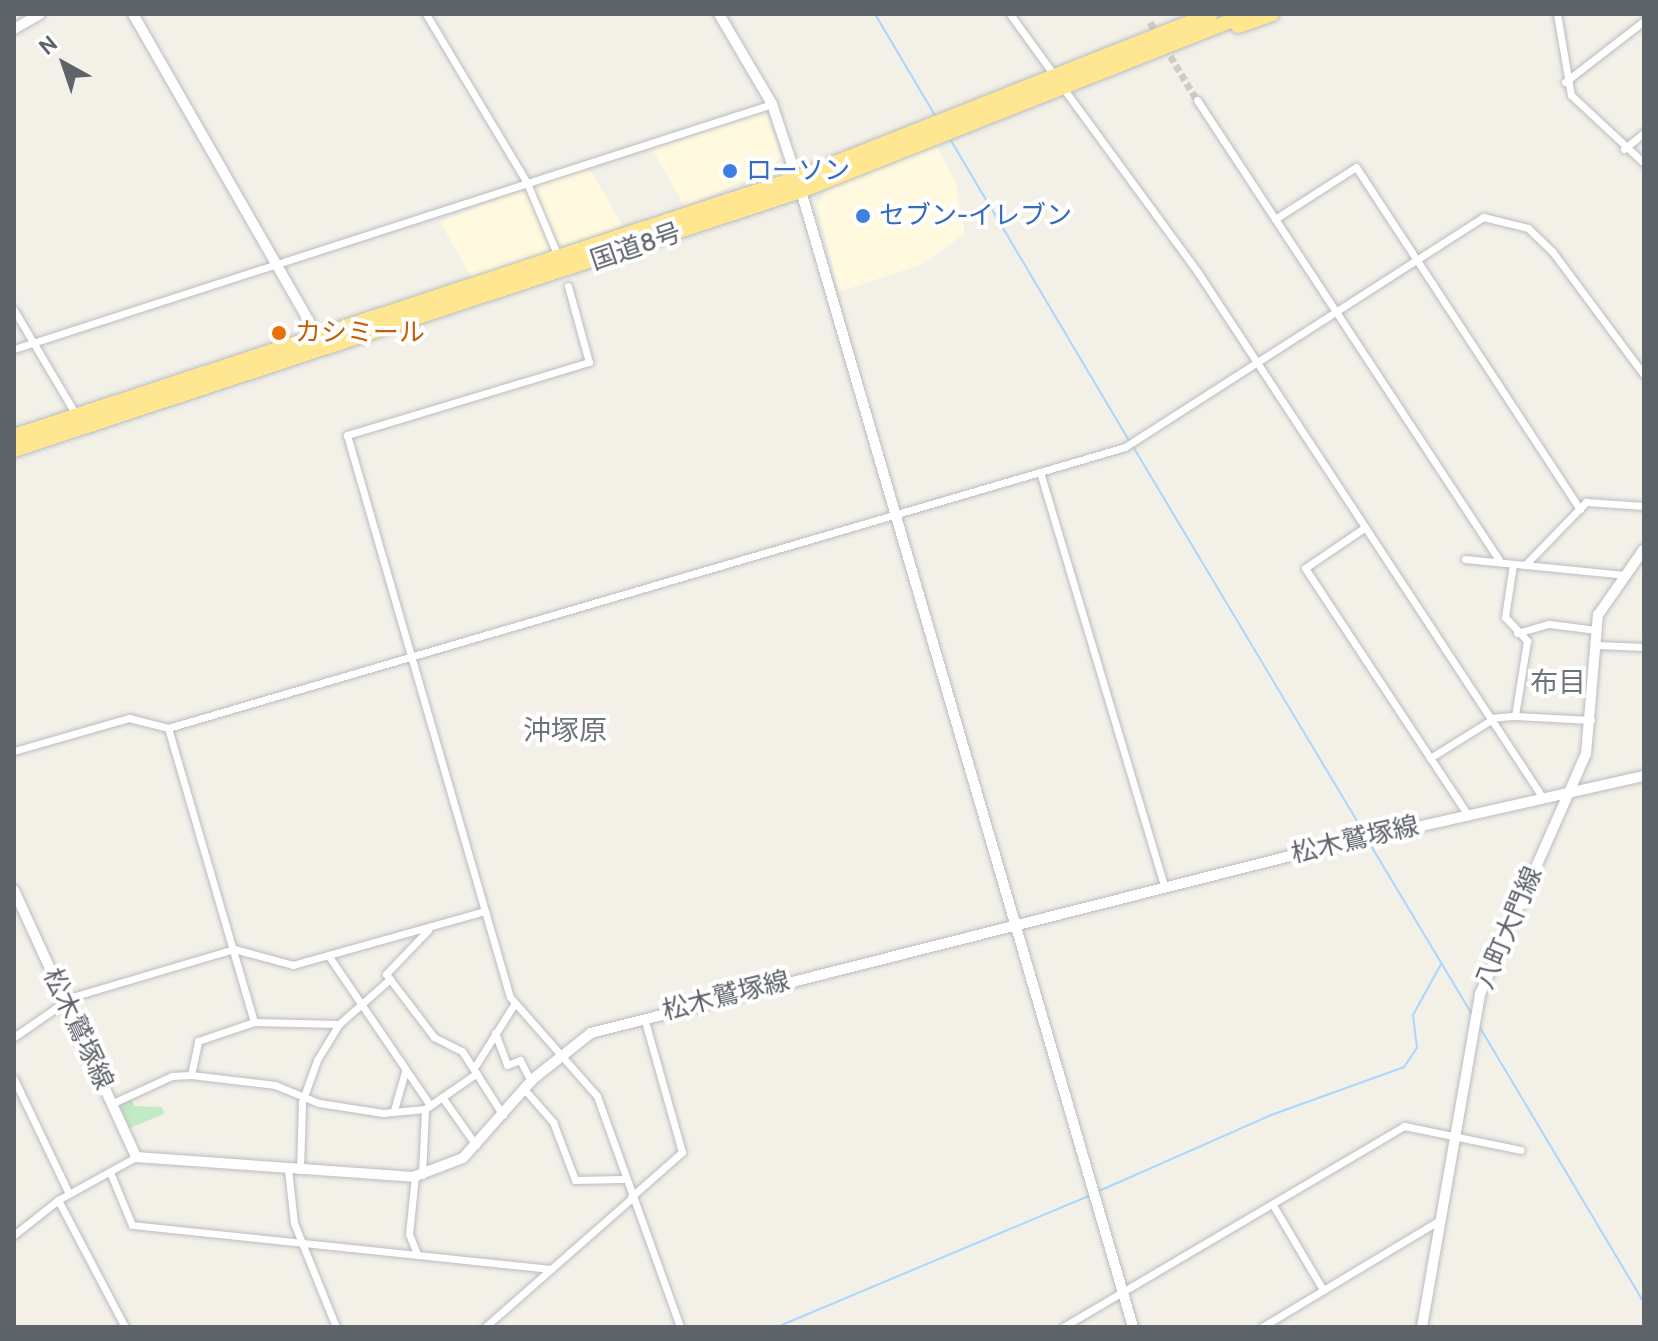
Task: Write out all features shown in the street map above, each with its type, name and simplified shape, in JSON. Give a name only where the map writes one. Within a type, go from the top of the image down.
[{"type":"highway","points":[[1099,58],[1186,14]]},
{"type":"highway","name":"国道8号","points":[[977,113],[1054,75],[1211,14]]},
{"type":"highway","name":"国道8号","points":[[14,450],[799,184],[977,113],[1063,87],[1247,14]]},
{"type":"highway","points":[[1129,60],[1272,14]]},
{"type":"highway","name":"国道8号","points":[[14,436],[799,184]]},
{"type":"main road","points":[[14,29],[40,14]]},
{"type":"main road","points":[[133,14],[279,263],[319,339]]},
{"type":"main road","points":[[719,14],[772,104],[799,184],[1133,1327]]},
{"type":"main road","name":"八町大門線","points":[[1421,1327],[1480,994],[1570,793],[1591,720],[1598,615],[1644,549]]},
{"type":"main road","name":"松木鷲塚線","points":[[418,1176],[476,1145],[528,1086],[564,1052],[591,1033],[1351,841],[1541,795],[1570,793],[1644,776]]},
{"type":"main road","name":"松木鷲塚線","points":[[14,890],[136,1157]]},
{"type":"main road","points":[[136,1157],[418,1176]]},
{"type":"street","points":[[426,14],[527,183],[555,249]]},
{"type":"street","points":[[1010,14],[1054,75]]},
{"type":"street","points":[[1557,14],[1565,82],[1624,149],[1644,163]]},
{"type":"street","points":[[1565,82],[1644,21]]},
{"type":"street","points":[[1063,87],[1256,361],[1541,795]]},
{"type":"street","points":[[1197,100],[1499,560]]},
{"type":"street","points":[[14,349],[772,104]]},
{"type":"street","points":[[1624,149],[1644,133]]},
{"type":"street","points":[[1275,219],[1356,167],[1580,509]]},
{"type":"street","points":[[14,751],[129,718],[168,728],[1125,447],[1413,258],[1483,217],[1528,228],[1570,269],[1644,375]]},
{"type":"street","points":[[568,286],[589,362],[347,435],[485,911],[515,1003],[564,1052],[597,1096],[623,1179],[680,1327]]},
{"type":"street","points":[[14,310],[77,416]]},
{"type":"street","points":[[1040,472],[1165,888]]},
{"type":"street","points":[[1525,565],[1586,502],[1644,506]]},
{"type":"street","points":[[1364,528],[1305,568],[1467,814]]},
{"type":"street","points":[[1465,559],[1499,560],[1624,575]]},
{"type":"street","points":[[1513,564],[1505,617],[1527,641],[1515,716]]},
{"type":"street","points":[[1517,633],[1549,624],[1597,630]]},
{"type":"street","points":[[1597,645],[1644,647]]},
{"type":"street","points":[[1430,758],[1490,719],[1515,716],[1591,720]]},
{"type":"street","points":[[168,728],[254,1022]]},
{"type":"street","points":[[14,1037],[65,1000],[234,949],[293,965],[485,911]]},
{"type":"street","points":[[429,928],[388,967],[390,979],[434,1037],[462,1051],[503,1115]]},
{"type":"street","points":[[328,955],[427,1107],[409,1234],[417,1254]]},
{"type":"street","points":[[336,1327],[300,1242],[294,1170],[305,1096],[339,1024],[390,979]]},
{"type":"street","points":[[113,1103],[172,1076],[191,1075],[305,1096],[351,1109],[427,1107],[475,1070],[515,1003]]},
{"type":"street","points":[[485,1327],[682,1152],[644,1018]]},
{"type":"street","points":[[191,1075],[198,1041],[254,1022],[339,1024]]},
{"type":"street","points":[[495,1033],[507,1065],[520,1060],[528,1086],[553,1122],[575,1180],[623,1179]]},
{"type":"street","points":[[394,1110],[405,1072]]},
{"type":"street","points":[[14,1079],[69,1194]]},
{"type":"street","points":[[442,1097],[476,1145]]},
{"type":"street","points":[[1063,1327],[1404,1126],[1521,1150]]},
{"type":"street","points":[[14,1235],[58,1200],[136,1157]]},
{"type":"street","points":[[110,1172],[132,1225],[550,1269]]},
{"type":"street","points":[[58,1200],[125,1327]]},
{"type":"street","points":[[1273,1205],[1323,1290]]},
{"type":"street","points":[[1262,1327],[1442,1218]]},
{"type":"shaded area","points":[[766,111],[781,156],[771,169],[685,207],[652,149]]},
{"type":"shaded area","points":[[936,145],[956,184],[965,233],[923,264],[839,292],[817,206],[828,187]]},
{"type":"shaded area","points":[[590,169],[623,227],[559,249],[532,184]]},
{"type":"shaded area","points":[[524,188],[554,252],[472,278],[440,222]]},
{"type":"green space","points":[[132,1099],[134,1106],[162,1107],[164,1114],[130,1128],[119,1104]]},
{"type":"waterway","points":[[875,14],[936,117]]},
{"type":"waterway","points":[[950,139],[1129,440]]},
{"type":"waterway","points":[[1132,445],[1365,835]]},
{"type":"waterway","points":[[1370,844],[1471,1013]]},
{"type":"waterway","points":[[1099,1191],[1271,1115],[1404,1067],[1417,1048],[1413,1015],[1441,964]]},
{"type":"waterway","points":[[1479,1026],[1644,1303]]},
{"type":"waterway","points":[[777,1327],[1089,1196]]},
{"type":"tunnel","points":[[1150,22],[1158,36]]},
{"type":"tunnel","points":[[1165,47],[1197,100]]},
{"type":"place","name":"ローソン","points":[[730,171]]},
{"type":"place","name":"セブン-イレブン","points":[[863,216]]},
{"type":"place","name":"カシミール","points":[[279,333]]},
{"type":"district","name":"布目","points":[[1558,682]]},
{"type":"district","name":"沖塚原","points":[[565,730]]}]
